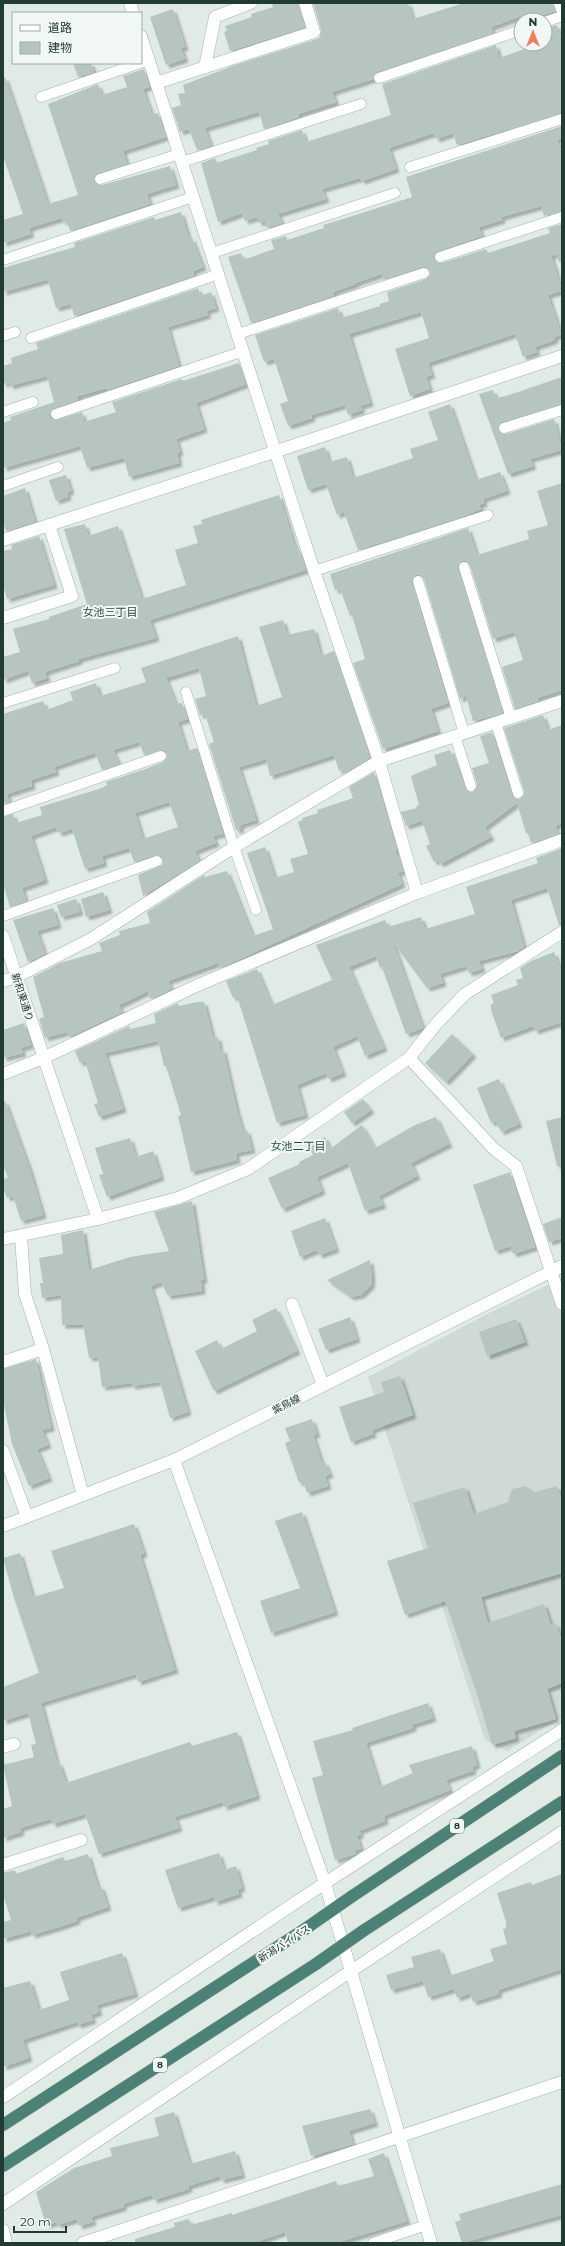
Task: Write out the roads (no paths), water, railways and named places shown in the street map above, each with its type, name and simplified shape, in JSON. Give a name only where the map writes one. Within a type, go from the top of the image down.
[{"type":"highway","name":"新潟バイパス","points":[[3,2125],[305,1929],[562,1756]]},
{"type":"highway","name":"8","points":[[3,2166],[316,1964],[363,1931],[562,1802]]},
{"type":"street","points":[[205,67],[215,17],[252,3]]},
{"type":"street","points":[[156,83],[314,32],[305,3]]},
{"type":"street","points":[[560,3],[562,9]]},
{"type":"street","points":[[142,39],[277,451],[314,571],[379,761],[417,893]]},
{"type":"street","points":[[3,540],[562,356]]},
{"type":"street","points":[[3,618],[72,596],[49,524]]},
{"type":"street","points":[[3,981],[16,977],[90,939],[234,847],[379,761],[562,701]]},
{"type":"street","points":[[3,1074],[43,1058],[196,986],[417,893],[562,840]]},
{"type":"street","points":[[3,1239],[21,1237],[98,1219],[178,1198],[248,1169],[409,1058],[438,1023],[465,994],[562,932]]},
{"type":"street","name":"新和東通り","points":[[3,936],[98,1219]]},
{"type":"street","points":[[409,1058],[494,1149],[516,1166],[557,1269],[562,1304]]},
{"type":"street","points":[[21,1237],[25,1294],[43,1350],[83,1495]]},
{"type":"street","name":"紫鳥線","points":[[3,1526],[174,1460],[557,1269]]},
{"type":"street","points":[[292,1304],[323,1385]]},
{"type":"street","points":[[3,1362],[43,1350]]},
{"type":"street","points":[[3,1451],[27,1517]]},
{"type":"street","points":[[174,1460],[325,1883],[431,2243]]},
{"type":"street","points":[[3,2097],[325,1883],[562,1730]]},
{"type":"street","points":[[3,2204],[562,1832]]},
{"type":"street","points":[[3,1865],[81,1840]]},
{"type":"street","points":[[83,2243],[562,2082]]},
{"type":"street","points":[[3,2230],[6,2243]]},
{"type":"lane","points":[[379,78],[513,33]]},
{"type":"lane","points":[[142,62],[149,60]]},
{"type":"lane","points":[[41,97],[137,64]]},
{"type":"lane","points":[[100,179],[181,158],[361,104]]},
{"type":"lane","points":[[410,167],[562,119]]},
{"type":"lane","points":[[212,253],[395,193]]},
{"type":"lane","points":[[6,259],[194,197]]},
{"type":"lane","points":[[440,257],[562,217]]},
{"type":"lane","points":[[238,334],[424,272]]},
{"type":"lane","points":[[30,338],[219,274]]},
{"type":"lane","points":[[3,336],[15,332]]},
{"type":"lane","points":[[56,414],[244,351]]},
{"type":"lane","points":[[3,412],[33,402]]},
{"type":"lane","points":[[504,428],[562,410]]},
{"type":"lane","points":[[3,486],[58,467]]},
{"type":"lane","points":[[314,571],[488,516]]},
{"type":"lane","points":[[464,567],[511,718]]},
{"type":"lane","points":[[418,581],[471,786]]},
{"type":"lane","points":[[3,703],[114,668]]},
{"type":"lane","points":[[186,692],[234,847],[256,910]]},
{"type":"lane","points":[[496,723],[518,793]]},
{"type":"lane","points":[[3,810],[161,756]]},
{"type":"lane","points":[[3,916],[158,861]]},
{"type":"lane","points":[[373,2243],[426,2225]]},
{"type":"district","name":"女池三丁目","points":[[110,612]]},
{"type":"district","name":"女池二丁目","points":[[298,1146]]}]
